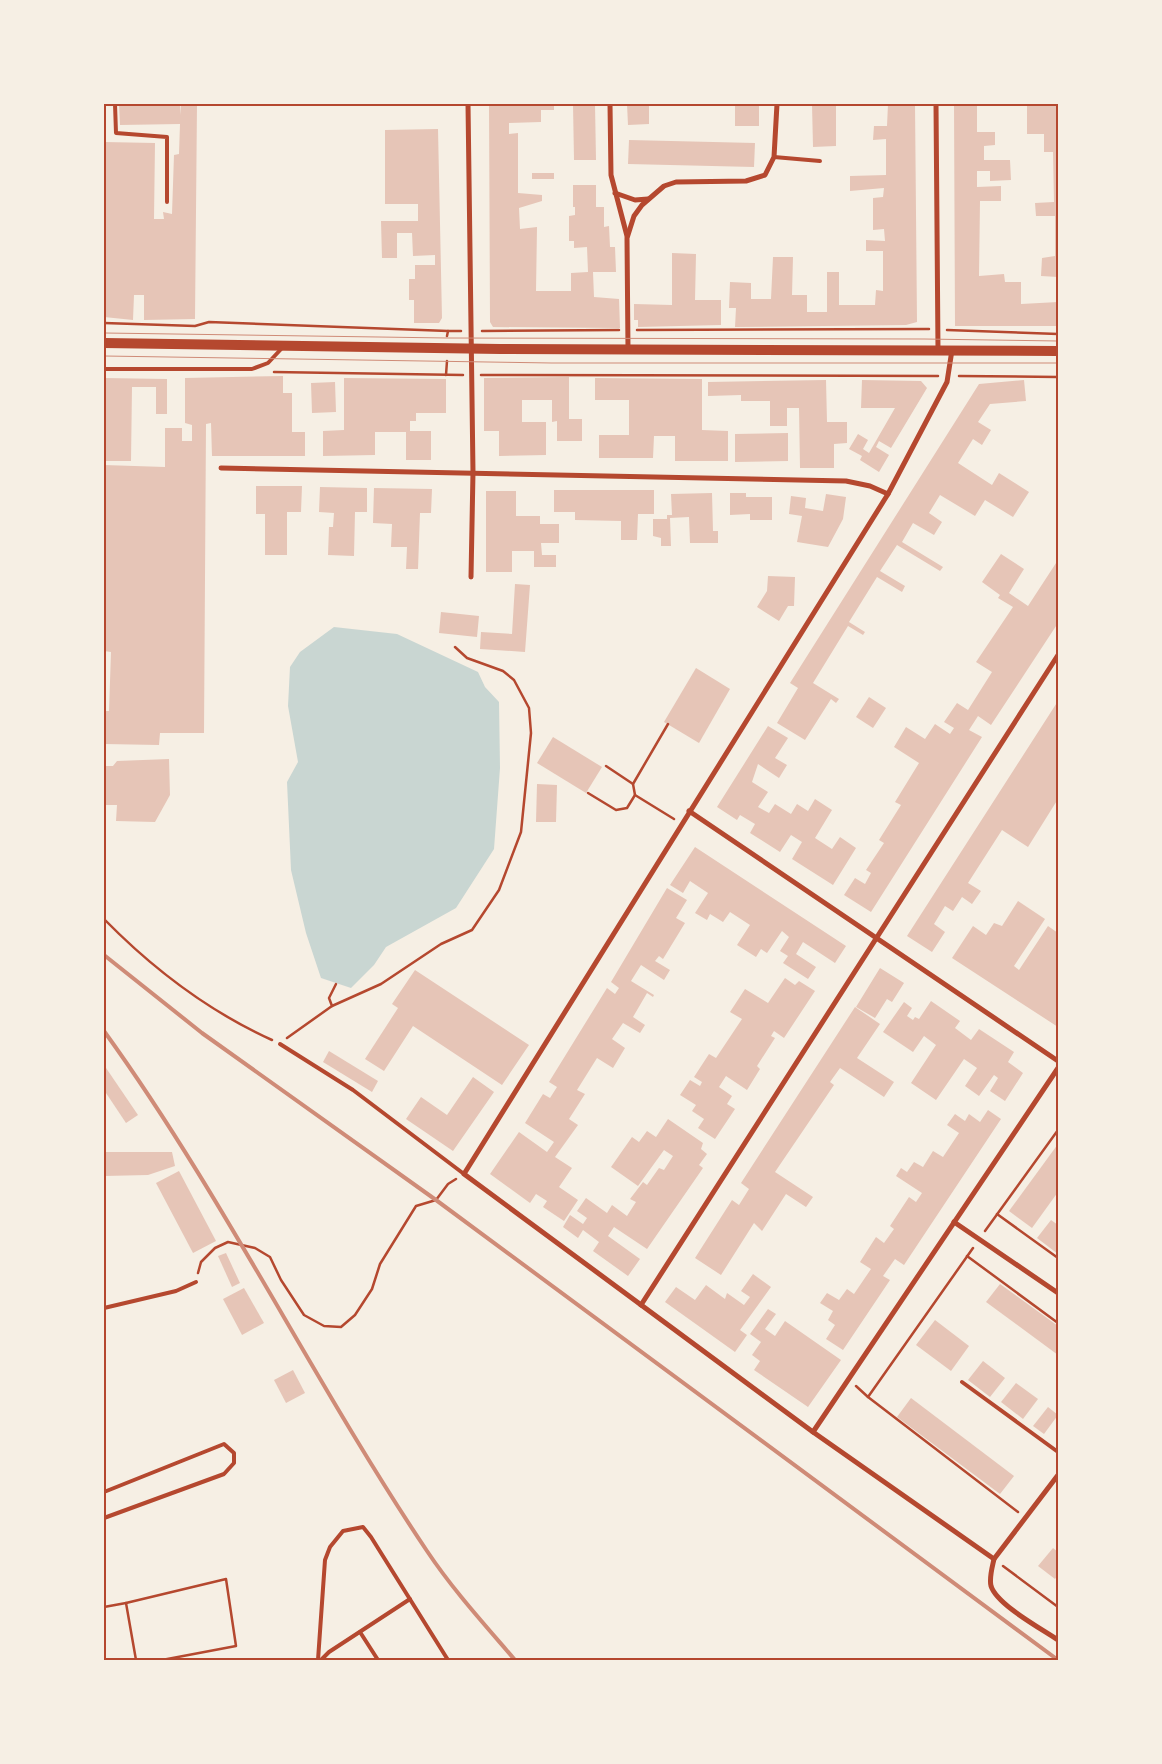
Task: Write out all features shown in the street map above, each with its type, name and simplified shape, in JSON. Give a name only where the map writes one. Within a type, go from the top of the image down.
[{"type":"main road","points":[[104,343],[447,349],[1058,351]]},
{"type":"street","points":[[468,104],[473,472],[471,577]]},
{"type":"street","points":[[610,104],[611,174],[627,238],[628,350]]},
{"type":"street","points":[[627,238],[634,216],[648,199],[664,186],[676,182],[746,182],[765,175],[774,157],[777,104]]},
{"type":"street","points":[[936,104],[938,350]]},
{"type":"street","points":[[615,193],[635,200],[648,199]]},
{"type":"street","points":[[952,350],[950,376],[888,494],[464,1174],[814,1432],[994,1560]]},
{"type":"street","points":[[221,468],[846,481],[870,486],[888,494]]},
{"type":"street","points":[[641,1305],[1058,655]]},
{"type":"street","points":[[690,811],[1058,1061]]},
{"type":"street","points":[[814,1432],[1058,1068]]},
{"type":"street","points":[[954,1222],[1058,1293]]},
{"type":"street","points":[[1058,1475],[994,1560],[990,1576],[992,1588],[1005,1604],[1058,1640]]},
{"type":"lane","points":[[115,104],[116,133],[167,137],[167,202]]},
{"type":"lane","points":[[774,157],[820,161]]},
{"type":"lane","points":[[104,369],[252,370],[274,358],[284,347]]},
{"type":"lane","points":[[280,1044],[353,1090],[464,1174]]},
{"type":"lane","points":[[104,1308],[176,1291],[196,1282]]},
{"type":"lane","points":[[962,1382],[1058,1452]]},
{"type":"lane","points":[[104,1492],[224,1444],[234,1453],[234,1463],[224,1474],[104,1518]]},
{"type":"lane","points":[[320,1660],[326,1560],[330,1547],[343,1531],[363,1528],[372,1537],[448,1660]]},
{"type":"lane","points":[[320,1660],[328,1652],[410,1599]]},
{"type":"lane","points":[[360,1632],[378,1660]]},
{"type":"path","points":[[104,323],[195,326],[209,322],[448,331],[938,329],[1058,334]]},
{"type":"path","points":[[446,375],[448,331]]},
{"type":"path","points":[[252,370],[446,375],[1058,377]]},
{"type":"path","points":[[104,919],[130,946],[183,989],[240,1025],[280,1044],[332,1006],[381,984],[433,949],[472,930],[499,890],[521,832],[531,733],[529,708],[514,680],[503,671],[467,658],[455,647]]},
{"type":"path","points":[[632,784],[668,724]]},
{"type":"path","points":[[606,766],[632,784],[635,795],[682,824]]},
{"type":"path","points":[[588,793],[616,810],[627,808],[635,795]]},
{"type":"path","points":[[332,1006],[329,998],[336,984]]},
{"type":"path","points":[[868,1397],[1058,1130]]},
{"type":"path","points":[[196,1282],[201,1262],[215,1248],[228,1242],[255,1248],[270,1257],[281,1280],[304,1315],[324,1326],[341,1327],[355,1315],[372,1289],[380,1264],[416,1206],[436,1200],[448,1184],[464,1174]]},
{"type":"path","points":[[997,1214],[1058,1258]]},
{"type":"path","points":[[967,1256],[1058,1323]]},
{"type":"path","points":[[848,1380],[1026,1518]]},
{"type":"path","points":[[994,1560],[1058,1607]]},
{"type":"path","points":[[104,1607],[226,1579],[236,1646],[162,1660]]},
{"type":"path","points":[[126,1603],[136,1660]]},
{"type":"shaded area","points":[[334,627],[397,634],[478,672],[485,687],[499,702],[500,768],[494,849],[456,908],[386,947],[374,965],[351,988],[321,978],[306,933],[291,870],[287,782],[298,762],[288,706],[290,667],[300,652]]},
{"type":"building","points":[[119,104],[180,104],[180,115],[181,104],[197,104],[195,319],[144,320],[144,295],[134,295],[133,320],[104,317],[104,142],[155,143],[154,219],[164,219],[163,212],[172,214],[174,155],[179,154],[180,124],[120,125]]},
{"type":"building","points":[[489,104],[554,104],[554,110],[541,110],[541,122],[509,123],[509,134],[518,133],[518,193],[542,195],[542,201],[519,208],[520,229],[537,227],[536,291],[571,291],[571,273],[588,272],[587,247],[574,248],[574,241],[569,241],[569,216],[575,215],[573,185],[596,185],[596,207],[604,207],[604,227],[609,226],[610,247],[615,247],[616,272],[593,272],[594,297],[619,299],[620,328],[493,327],[490,322]]},
{"type":"building","points":[[573,104],[595,104],[596,160],[574,160]]},
{"type":"building","points":[[627,104],[649,104],[649,124],[628,125]]},
{"type":"building","points":[[735,104],[759,104],[759,126],[735,126]]},
{"type":"building","points":[[812,104],[836,104],[836,146],[813,147]]},
{"type":"building","points":[[888,104],[915,104],[917,322],[906,325],[735,327],[736,308],[729,308],[730,282],[751,283],[751,299],[771,299],[773,257],[793,257],[792,295],[807,295],[807,312],[827,312],[827,272],[839,272],[839,305],[875,305],[876,290],[883,291],[883,251],[866,251],[866,240],[885,241],[884,229],[873,230],[873,198],[883,197],[884,188],[850,191],[850,176],[886,175],[886,139],[873,140],[874,126],[887,126]]},
{"type":"building","points":[[954,104],[977,104],[977,132],[995,132],[995,145],[984,146],[984,160],[1010,160],[1011,180],[990,181],[990,171],[977,171],[977,187],[1001,186],[1001,201],[980,201],[979,276],[1004,274],[1005,282],[1021,282],[1021,304],[1058,302],[1058,326],[955,326]]},
{"type":"building","points":[[1027,104],[1058,104],[1058,277],[1041,276],[1042,258],[1055,256],[1055,216],[1036,216],[1035,203],[1054,202],[1053,152],[1044,152],[1044,134],[1027,134]]},
{"type":"building","points":[[438,129],[442,318],[439,323],[414,323],[414,300],[409,300],[409,279],[415,279],[415,265],[435,265],[435,255],[413,256],[412,233],[397,233],[397,258],[382,258],[381,221],[418,221],[418,204],[385,204],[385,130]]},
{"type":"building","points":[[629,140],[755,143],[754,167],[628,164]]},
{"type":"building","points":[[532,173],[554,173],[554,179],[532,179]]},
{"type":"building","points":[[672,253],[696,254],[695,300],[721,300],[721,325],[638,327],[638,320],[634,320],[634,304],[672,305]]},
{"type":"building","points":[[283,376],[283,393],[292,393],[292,432],[305,432],[305,456],[212,456],[211,423],[206,424],[204,733],[160,733],[159,745],[104,744],[104,711],[109,711],[111,652],[104,651],[104,465],[165,467],[165,428],[182,428],[182,441],[192,441],[192,425],[185,423],[185,378]]},
{"type":"building","points":[[569,377],[569,419],[582,419],[582,441],[557,441],[557,421],[552,422],[552,400],[522,400],[522,422],[546,422],[546,455],[499,456],[499,431],[484,431],[484,378]]},
{"type":"building","points":[[104,378],[167,379],[167,414],[156,414],[156,387],[132,387],[131,461],[104,461]]},
{"type":"building","points":[[344,378],[446,379],[446,413],[416,413],[416,421],[410,421],[410,431],[431,431],[431,460],[406,460],[406,432],[375,432],[375,455],[323,456],[323,431],[344,430]]},
{"type":"building","points":[[595,378],[702,379],[702,430],[728,431],[728,461],[675,461],[675,436],[654,436],[653,458],[599,458],[599,435],[629,435],[629,400],[595,400]]},
{"type":"building","points":[[826,380],[827,422],[847,422],[847,443],[834,444],[834,468],[800,468],[799,408],[787,408],[787,426],[770,426],[770,401],[741,401],[741,395],[708,396],[708,382]]},
{"type":"building","points":[[862,380],[921,381],[927,388],[891,448],[879,441],[876,447],[889,455],[879,472],[860,460],[862,456],[849,449],[858,434],[868,440],[863,449],[869,453],[895,408],[861,408]]},
{"type":"building","points":[[1024,380],[1026,401],[990,404],[978,422],[991,430],[982,445],[973,439],[958,463],[992,485],[999,473],[1029,492],[1013,517],[985,500],[975,516],[940,495],[929,513],[942,522],[934,535],[913,523],[902,542],[943,567],[940,571],[897,545],[880,571],[905,586],[902,592],[877,577],[849,622],[865,632],[863,635],[848,626],[813,683],[839,699],[836,703],[831,699],[805,740],[777,723],[798,688],[790,683],[979,384]]},
{"type":"building","points":[[335,382],[336,412],[312,413],[311,383]]},
{"type":"building","points":[[788,433],[788,461],[735,462],[735,434]]},
{"type":"building","points":[[256,486],[302,486],[301,512],[287,512],[287,555],[265,555],[265,514],[256,514]]},
{"type":"building","points":[[320,487],[367,488],[367,512],[355,512],[354,556],[328,555],[329,527],[333,527],[334,513],[319,512]]},
{"type":"building","points":[[374,488],[432,489],[431,513],[420,513],[418,569],[406,569],[407,547],[391,547],[392,524],[373,523]]},
{"type":"building","points":[[554,490],[654,490],[654,514],[638,514],[637,540],[621,540],[621,521],[575,520],[575,512],[554,512]]},
{"type":"building","points":[[486,491],[516,491],[516,516],[540,516],[540,524],[559,524],[559,543],[541,543],[542,555],[556,555],[556,567],[534,567],[534,551],[512,551],[512,572],[486,572]]},
{"type":"building","points":[[712,493],[713,531],[718,531],[718,543],[690,543],[689,517],[670,518],[671,546],[661,546],[661,538],[653,536],[653,519],[667,519],[667,515],[672,515],[671,494]]},
{"type":"building","points":[[730,493],[746,493],[746,497],[772,497],[772,520],[750,520],[750,514],[730,515]]},
{"type":"building","points":[[826,494],[846,497],[843,519],[828,547],[797,542],[802,516],[789,514],[791,496],[806,498],[805,508],[823,511]]},
{"type":"building","points":[[1001,554],[1024,569],[1009,593],[1028,606],[1058,560],[1058,623],[991,725],[978,716],[969,730],[982,737],[871,912],[844,895],[855,878],[865,884],[871,873],[866,870],[884,843],[879,840],[901,805],[895,802],[919,763],[894,747],[906,727],[925,739],[935,724],[950,734],[954,728],[944,722],[957,703],[968,710],[992,672],[976,662],[1013,607],[998,598],[1000,595],[982,582]]},
{"type":"building","points":[[768,576],[795,577],[794,606],[788,606],[779,621],[757,607],[767,591]]},
{"type":"building","points":[[515,584],[530,585],[525,652],[480,649],[481,632],[512,634]]},
{"type":"building","points":[[441,612],[479,616],[477,637],[439,633]]},
{"type":"building","points":[[696,668],[730,689],[699,743],[664,722]]},
{"type":"building","points":[[869,697],[886,708],[873,728],[856,717]]},
{"type":"building","points":[[1058,701],[1058,785],[1056,789],[1058,790],[1058,799],[1028,847],[1002,830],[968,883],[981,891],[972,904],[962,897],[953,911],[945,906],[934,924],[945,932],[932,952],[907,936]]},
{"type":"building","points":[[768,726],[788,738],[775,758],[787,765],[779,778],[758,764],[752,782],[768,792],[758,807],[769,813],[775,804],[791,814],[797,804],[808,811],[815,799],[832,810],[815,838],[832,849],[840,837],[856,848],[833,885],[792,859],[802,842],[791,835],[780,852],[750,833],[755,824],[740,815],[737,820],[717,807]]},
{"type":"building","points":[[553,737],[602,767],[586,793],[537,763]]},
{"type":"building","points":[[169,759],[170,795],[155,822],[116,821],[117,805],[104,805],[104,766],[113,766],[117,761]]},
{"type":"building","points":[[537,784],[557,785],[556,822],[536,822]]},
{"type":"building","points":[[695,847],[846,946],[835,963],[803,942],[796,954],[816,967],[808,979],[783,963],[788,956],[780,951],[789,937],[782,931],[767,953],[761,949],[756,957],[737,945],[750,925],[730,912],[723,922],[710,914],[707,920],[695,913],[708,893],[690,881],[683,893],[670,885]]},
{"type":"building","points":[[667,888],[687,900],[676,918],[685,923],[663,959],[659,956],[655,961],[670,970],[664,980],[641,965],[631,981],[654,995],[653,997],[647,993],[633,1017],[645,1025],[640,1033],[623,1023],[612,1039],[625,1048],[613,1068],[597,1058],[577,1090],[585,1094],[569,1119],[578,1125],[555,1157],[572,1168],[559,1187],[578,1200],[564,1221],[543,1207],[547,1201],[536,1194],[530,1203],[490,1174],[519,1132],[547,1152],[554,1142],[525,1123],[543,1094],[550,1098],[557,1087],[549,1082],[607,988],[615,994],[619,988],[611,982]]},
{"type":"building","points":[[1018,901],[1045,919],[1014,966],[1019,970],[1048,926],[1058,933],[1058,1027],[952,958],[973,926],[986,935],[994,923],[1002,926]]},
{"type":"building","points":[[880,968],[904,983],[892,1002],[887,999],[875,1018],[856,1007]]},
{"type":"building","points":[[415,970],[529,1045],[502,1085],[413,1026],[384,1071],[365,1059],[398,1008],[392,1004]]},
{"type":"building","points":[[785,978],[795,985],[799,981],[815,991],[784,1038],[774,1031],[771,1036],[775,1038],[757,1066],[760,1069],[747,1090],[726,1076],[719,1087],[732,1096],[727,1104],[735,1109],[715,1139],[698,1128],[704,1119],[692,1111],[696,1105],[680,1095],[690,1080],[700,1086],[702,1082],[694,1077],[709,1054],[716,1058],[742,1019],[730,1012],[745,989],[768,1003]]},
{"type":"building","points":[[931,1001],[960,1021],[955,1028],[971,1040],[979,1029],[1014,1052],[1008,1062],[1023,1073],[1005,1101],[990,1091],[998,1078],[994,1075],[979,1096],[965,1086],[977,1068],[964,1059],[936,1100],[911,1083],[936,1045],[924,1036],[913,1052],[883,1032],[904,1002],[912,1008],[907,1016],[913,1020],[915,1017],[919,1019]]},
{"type":"building","points":[[855,1007],[880,1024],[857,1058],[894,1082],[884,1097],[840,1068],[830,1082],[834,1085],[775,1172],[813,1197],[806,1207],[786,1194],[762,1231],[754,1223],[721,1275],[695,1258],[732,1200],[739,1205],[749,1189],[741,1183]]},
{"type":"building","points":[[329,1051],[378,1081],[372,1092],[323,1062]]},
{"type":"building","points":[[104,1065],[138,1115],[126,1123],[104,1090]]},
{"type":"building","points":[[473,1077],[494,1092],[453,1151],[406,1119],[421,1097],[447,1115]]},
{"type":"building","points":[[988,1110],[1001,1119],[904,1265],[895,1259],[883,1276],[890,1280],[843,1350],[826,1339],[835,1325],[828,1320],[833,1311],[820,1303],[827,1293],[839,1300],[847,1289],[854,1294],[871,1269],[860,1262],[876,1237],[884,1243],[894,1229],[890,1226],[909,1197],[916,1202],[922,1193],[896,1176],[901,1168],[907,1172],[914,1162],[923,1167],[933,1151],[943,1157],[959,1133],[947,1125],[955,1114],[965,1121],[969,1114],[980,1122]]},
{"type":"building","points":[[668,1119],[703,1143],[701,1149],[707,1154],[699,1165],[703,1168],[647,1249],[614,1227],[608,1236],[640,1259],[628,1276],[593,1251],[599,1242],[583,1230],[578,1238],[563,1227],[570,1215],[583,1224],[587,1218],[577,1211],[586,1198],[607,1213],[612,1205],[627,1216],[636,1202],[630,1199],[643,1182],[647,1185],[659,1168],[664,1170],[673,1156],[664,1150],[638,1186],[611,1167],[632,1137],[639,1142],[647,1131],[656,1137]]},
{"type":"building","points":[[1058,1144],[1058,1192],[1032,1228],[1009,1211]]},
{"type":"building","points":[[104,1152],[172,1152],[175,1166],[148,1175],[104,1176]]},
{"type":"building","points":[[179,1171],[216,1241],[193,1253],[156,1183]]},
{"type":"building","points":[[1051,1220],[1058,1225],[1058,1254],[1037,1238]]},
{"type":"building","points":[[226,1253],[240,1283],[232,1287],[218,1256]]},
{"type":"building","points":[[753,1274],[771,1287],[740,1330],[747,1335],[735,1352],[665,1302],[676,1287],[695,1300],[706,1285],[725,1299],[727,1293],[744,1305],[750,1297],[741,1291]]},
{"type":"building","points":[[1000,1284],[1058,1326],[1058,1355],[986,1302]]},
{"type":"building","points":[[244,1288],[264,1323],[242,1335],[223,1299]]},
{"type":"building","points":[[768,1309],[776,1314],[765,1329],[775,1336],[785,1321],[841,1360],[808,1407],[754,1370],[760,1361],[752,1355],[761,1342],[750,1334]]},
{"type":"building","points":[[935,1320],[969,1346],[951,1371],[916,1345]]},
{"type":"building","points":[[983,1361],[1005,1378],[990,1397],[968,1380]]},
{"type":"building","points":[[293,1370],[305,1393],[286,1403],[274,1380]]},
{"type":"building","points":[[1016,1383],[1038,1399],[1023,1419],[1001,1402]]},
{"type":"building","points":[[911,1398],[1014,1476],[1000,1494],[897,1417]]},
{"type":"building","points":[[1048,1407],[1058,1415],[1044,1434],[1033,1426]]},
{"type":"building","points":[[1053,1548],[1058,1552],[1058,1575],[1055,1579],[1038,1566]]},
{"type":"tram line","points":[[104,333],[447,338],[1058,341]]},
{"type":"tram line","points":[[104,356],[552,363],[1058,363]]},
{"type":"railway","points":[[104,955],[202,1033],[436,1200],[1058,1660]]},
{"type":"railway","points":[[104,1031],[148,1094],[189,1158],[385,1487],[427,1551],[458,1593],[515,1660]]}]
